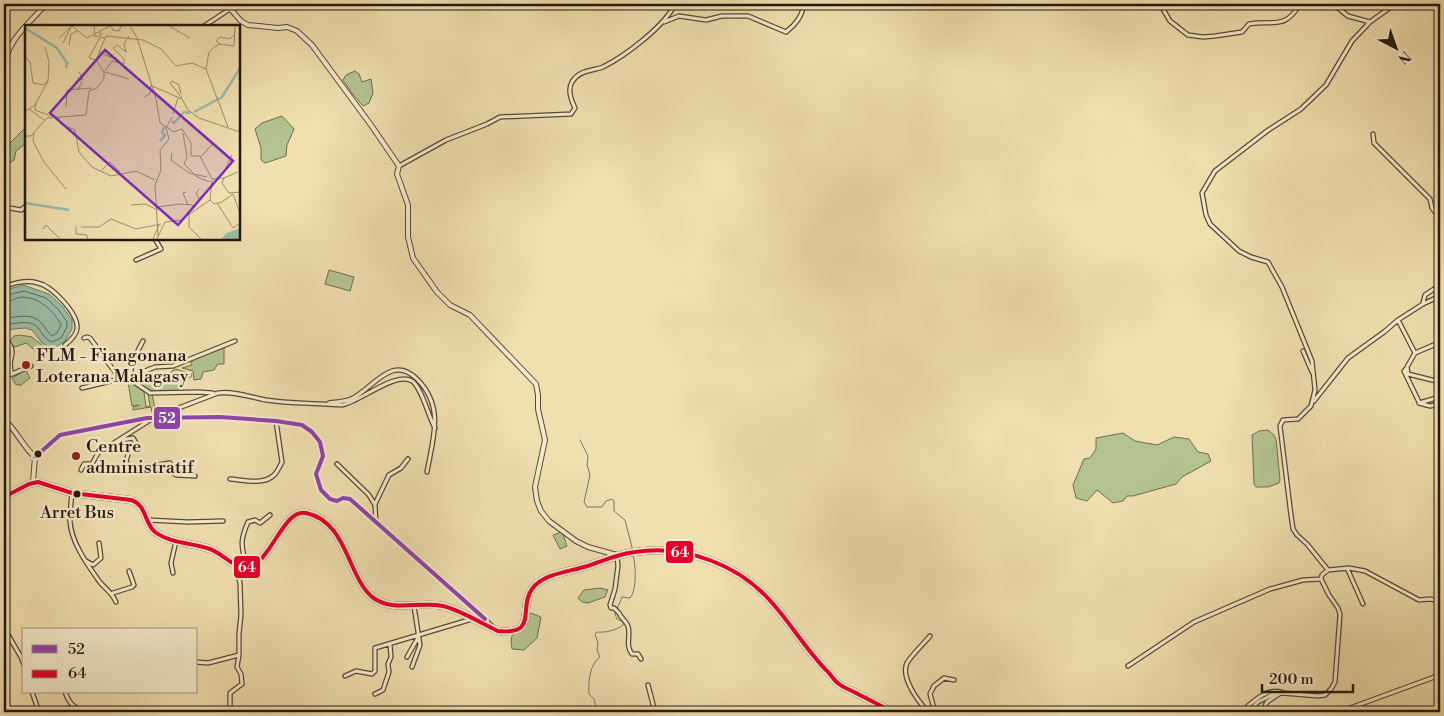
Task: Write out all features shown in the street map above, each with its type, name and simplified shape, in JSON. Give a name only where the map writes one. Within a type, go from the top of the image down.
[{"type":"main road","points":[[4,497],[33,482],[72,493],[134,501],[143,509],[152,529],[157,533],[212,549],[235,563],[246,567],[262,559],[279,532],[292,519],[302,513],[306,513],[320,519],[331,528],[362,584],[376,599],[390,605],[442,606],[456,610],[498,631],[510,632],[521,626],[527,614],[530,594],[533,588],[544,579],[592,565],[617,555],[633,552],[668,550],[689,554],[732,570],[758,589],[773,604],[815,659],[839,684],[893,712]]},
{"type":"street","points":[[26,25],[46,4]]},
{"type":"street","points":[[226,4],[241,22],[248,25],[287,27],[297,31],[312,45],[399,166]]},
{"type":"street","points":[[664,23],[676,4]]},
{"type":"street","points":[[641,659],[638,654],[632,654],[629,650],[629,628],[619,612],[611,608],[610,605],[615,589],[618,566],[617,555],[576,542],[549,521],[541,511],[537,501],[535,486],[545,440],[538,409],[536,384],[470,315],[450,305],[413,258],[408,237],[408,205],[397,174],[399,166],[446,140],[500,117],[572,114],[575,108],[569,91],[572,82],[578,76],[602,67],[622,55],[664,23],[679,16],[706,20],[722,16],[748,16],[786,32],[800,17],[804,4]]},
{"type":"street","points":[[1160,4],[1170,21],[1188,35],[1203,37],[1242,32],[1249,24],[1284,21],[1293,15],[1300,4]]},
{"type":"street","points":[[1333,4],[1348,16],[1370,22]]},
{"type":"street","points":[[1311,406],[1316,390],[1312,361],[1282,287],[1268,262],[1239,251],[1210,224],[1206,215],[1202,193],[1215,171],[1267,131],[1301,109],[1326,84],[1352,41],[1370,22],[1395,4]]},
{"type":"street","points":[[206,25],[230,9]]},
{"type":"street","points":[[4,71],[5,59],[17,34],[25,26]]},
{"type":"street","points":[[1373,134],[1374,143],[1430,199],[1432,208],[1440,219]]},
{"type":"street","points":[[4,207],[21,210],[25,207]]},
{"type":"street","points":[[136,260],[162,249],[156,240]]},
{"type":"street","points":[[4,288],[13,283],[38,282],[53,290],[76,320],[76,332],[65,345]]},
{"type":"street","points":[[1423,304],[1425,295],[1440,285]]},
{"type":"street","points":[[1328,570],[1293,528],[1280,426],[1283,420],[1298,419],[1311,406],[1319,393],[1348,358],[1398,320],[1440,296]]},
{"type":"street","points":[[1398,320],[1415,353]]},
{"type":"street","points":[[4,336],[14,352],[10,364],[12,374]]},
{"type":"street","points":[[84,338],[90,338],[120,379]]},
{"type":"street","points":[[130,380],[132,362],[143,341]]},
{"type":"street","points":[[130,380],[140,373],[155,367],[174,366],[235,341]]},
{"type":"street","points":[[1436,344],[1415,353],[1404,371],[1419,403],[1430,406],[1440,404]]},
{"type":"street","points":[[1303,351],[1313,375]]},
{"type":"street","points":[[4,376],[31,366]]},
{"type":"street","points":[[1407,367],[1408,374],[1440,382]]},
{"type":"street","points":[[326,404],[353,398],[387,374],[396,370],[412,374],[418,380],[435,408],[435,428],[427,472]]},
{"type":"street","points":[[82,388],[120,379],[130,380],[150,393],[198,392],[214,394]]},
{"type":"street","points":[[81,470],[84,464],[92,464],[98,453],[155,417],[214,394],[226,392],[268,400],[347,404],[356,401],[368,392],[405,379],[413,381],[418,388],[435,428]]},
{"type":"street","points":[[1419,403],[1440,397]]},
{"type":"street","points":[[33,482],[35,457],[60,435],[68,433],[155,417],[220,417],[302,425],[312,432],[320,442],[323,456],[316,474],[321,490],[330,500],[350,499],[498,631]]},
{"type":"street","points":[[4,420],[11,425],[27,451],[35,457]]},
{"type":"street","points":[[230,479],[263,480],[274,476],[282,462],[276,421]]},
{"type":"street","points":[[119,441],[133,438],[136,441],[136,444],[128,452],[126,461],[129,466],[143,467],[170,463],[173,473],[176,475],[195,476]]},
{"type":"street","points":[[374,505],[389,475],[401,468],[408,459]]},
{"type":"street","points":[[337,464],[369,495],[374,505],[376,522]]},
{"type":"street","points":[[72,493],[70,524],[76,544],[104,588],[113,593],[116,602]]},
{"type":"street","points":[[246,567],[241,539],[248,522],[255,520],[260,523],[270,515]]},
{"type":"street","points":[[147,520],[224,521]]},
{"type":"street","points":[[173,573],[172,563],[176,540]]},
{"type":"street","points":[[86,561],[92,565],[101,558],[98,543]]},
{"type":"street","points":[[232,712],[230,693],[242,684],[241,674],[237,667],[240,655],[239,634],[241,615],[240,583],[235,563]]},
{"type":"street","points":[[1347,568],[1362,604]]},
{"type":"street","points":[[1241,712],[1265,693],[1272,691],[1311,696],[1325,694],[1335,682],[1340,614],[1322,579],[1322,575],[1328,570],[1347,568],[1365,571],[1419,600],[1440,600]]},
{"type":"street","points":[[113,593],[134,585],[129,571]]},
{"type":"street","points":[[1128,666],[1194,622],[1270,589],[1303,580],[1322,579]]},
{"type":"street","points":[[412,667],[420,645],[413,605]]},
{"type":"street","points":[[346,676],[356,671],[372,674],[375,671],[374,648],[472,619]]},
{"type":"street","points":[[4,628],[22,660]]},
{"type":"street","points":[[407,657],[419,635]]},
{"type":"street","points":[[928,712],[919,702],[907,680],[906,674],[907,664],[930,636]]},
{"type":"street","points":[[375,694],[382,690],[389,672],[390,644]]},
{"type":"street","points":[[198,662],[208,663],[240,655]]},
{"type":"street","points":[[1339,712],[1440,675]]},
{"type":"street","points":[[935,712],[930,694],[934,686],[944,678],[954,680]]},
{"type":"street","points":[[648,685],[655,712]]},
{"type":"street","points":[[1248,712],[1267,696],[1282,692]]},
{"type":"street","points":[[1262,712],[1267,702],[1282,692]]},
{"type":"street","points":[[33,694],[39,712]]},
{"type":"street","points":[[66,694],[74,706],[82,710],[95,709]]},
{"type":"shaded area","points":[[355,71],[359,74],[362,82],[371,79],[373,93],[369,103],[363,106],[343,80],[346,75]]},
{"type":"shaded area","points":[[282,116],[294,129],[287,145],[286,156],[265,163],[261,160],[261,148],[255,129],[262,123]]},
{"type":"shaded area","points":[[25,128],[25,144],[16,151],[14,160],[8,164],[4,160],[4,149]]},
{"type":"shaded area","points":[[329,270],[354,277],[350,291],[325,284]]},
{"type":"shaded area","points":[[14,336],[32,337],[43,346],[37,352],[26,343],[15,347],[10,340]]},
{"type":"shaded area","points":[[224,348],[224,364],[218,364],[214,370],[203,372],[201,379],[194,380],[193,371],[182,368],[192,365],[190,360]]},
{"type":"shaded area","points":[[176,369],[192,374],[191,377],[181,379],[183,391],[154,391],[138,383],[166,375],[169,376]]},
{"type":"shaded area","points":[[26,370],[30,378],[20,386],[19,384],[16,385],[12,378]]},
{"type":"shaded area","points":[[128,382],[144,392],[146,407],[150,406],[148,394],[152,393],[155,409],[159,408],[159,413],[152,412],[151,407],[133,410],[133,407],[139,405],[132,406]]},
{"type":"shaded area","points":[[1268,430],[1276,439],[1280,480],[1279,483],[1268,487],[1256,487],[1254,484],[1252,435],[1259,431]]},
{"type":"shaded area","points":[[1123,433],[1135,441],[1157,445],[1174,437],[1189,439],[1198,452],[1208,454],[1211,461],[1182,477],[1176,484],[1127,496],[1123,501],[1113,503],[1097,490],[1087,501],[1076,498],[1073,485],[1084,459],[1090,458],[1096,449],[1096,438]]},
{"type":"shaded area","points":[[562,532],[567,546],[560,549],[553,535]]},
{"type":"shaded area","points":[[600,588],[608,590],[605,597],[588,603],[582,602],[578,598],[584,590]]},
{"type":"shaded area","points":[[528,612],[541,617],[537,638],[524,650],[512,649],[513,631],[518,629]]},
{"type":"water","points":[[23,285],[49,294],[62,306],[72,320],[72,329],[65,341],[56,347],[49,347],[42,343],[32,330],[25,328],[4,330],[4,292]]},
{"type":"waterway","points":[[580,440],[588,456],[587,465],[590,475],[584,502],[587,507],[602,507],[606,501],[612,499],[614,501],[614,511],[625,520],[633,551]]},
{"type":"waterway","points":[[597,712],[594,699],[589,694],[589,678],[594,664],[600,657],[595,634],[597,632],[614,630],[623,625],[623,622],[617,619],[615,614],[622,597],[630,598],[634,589],[635,565],[633,555]]},
{"type":"transit line","name":"52","points":[[35,457],[60,435],[147,418],[220,417],[302,425],[312,432],[320,442],[323,456],[316,474],[321,490],[330,499],[337,501],[343,498],[350,499],[485,619]]},
{"type":"transit line","name":"64","points":[[4,497],[29,484],[38,482],[72,493],[131,500],[140,506],[151,528],[161,536],[210,549],[242,567],[255,564],[263,557],[290,519],[298,514],[306,513],[320,518],[331,528],[346,552],[358,579],[375,599],[383,603],[400,606],[443,606],[498,631],[519,629],[525,619],[528,596],[532,589],[542,580],[549,577],[628,553],[654,550],[692,555],[711,560],[729,569],[761,591],[837,683],[893,712]]},
{"type":"place","name":"FLM - Fiangonana Loterana Malagasy","points":[[26,365]]},
{"type":"place","name":"Centre administratif","points":[[76,456]]},
{"type":"place","name":"Arret Bus","points":[[77,494]]}]
